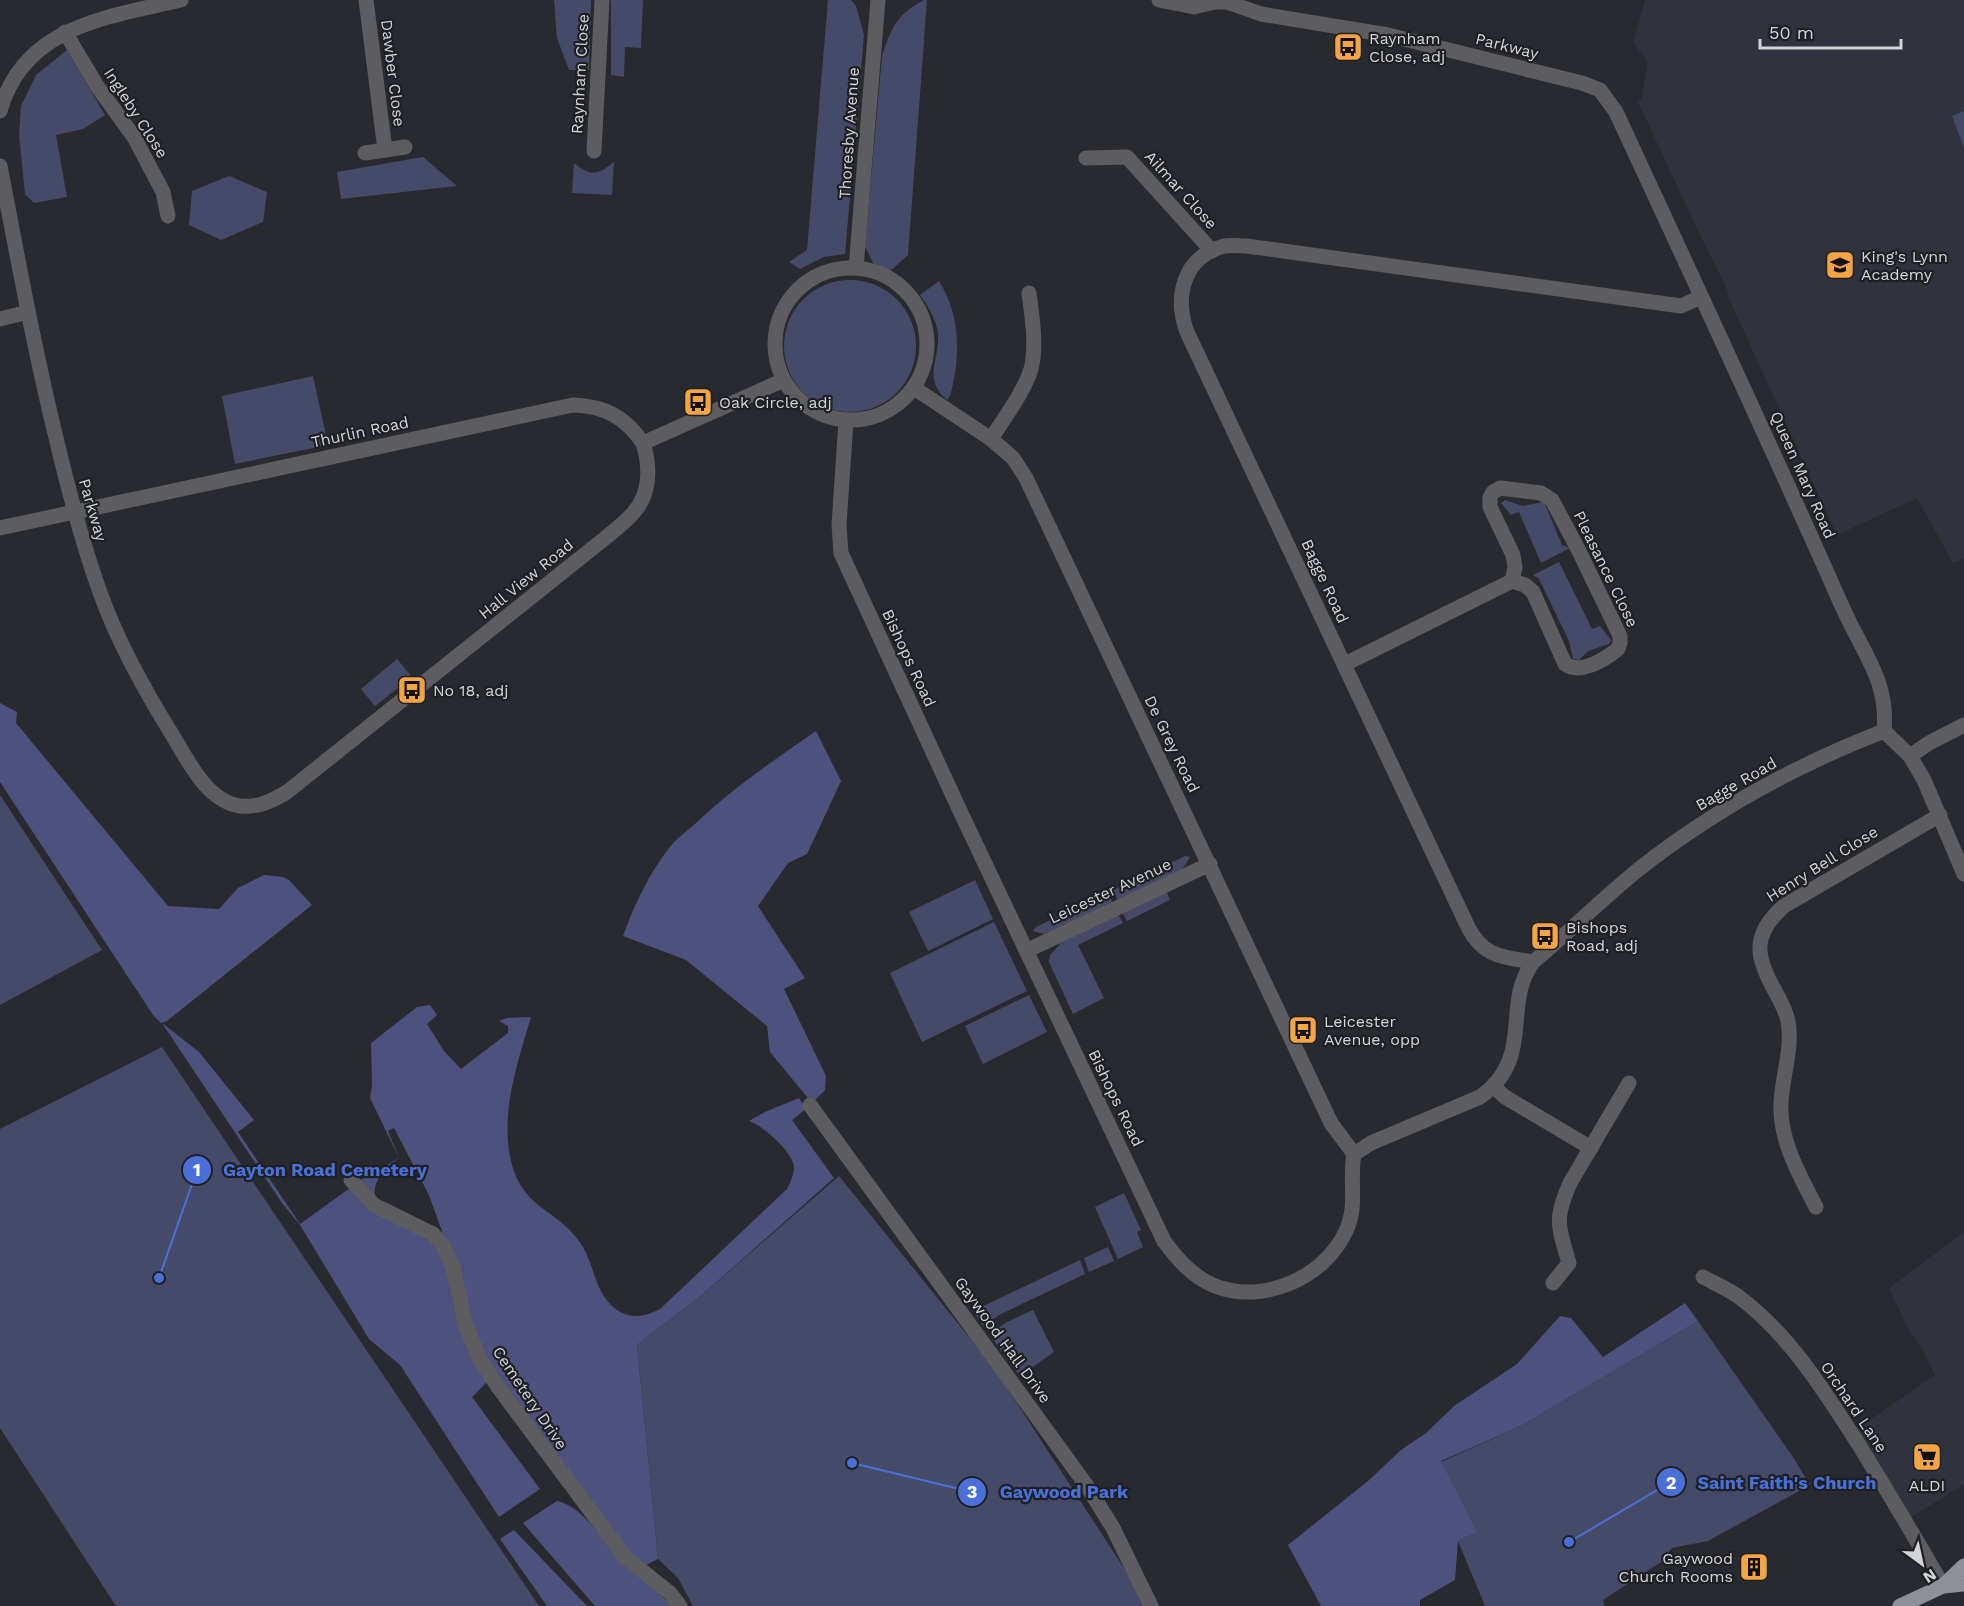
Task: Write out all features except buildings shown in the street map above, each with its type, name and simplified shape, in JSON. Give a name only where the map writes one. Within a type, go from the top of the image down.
[{"type":"main road","points":[[1943,1587],[1964,1566]]},
{"type":"main road","points":[[1900,1606],[1943,1587],[1964,1584]]},
{"type":"street","points":[[0,111],[14,76],[22,65],[55,38],[104,18],[181,0]]},
{"type":"street","name":"Dawber Close","points":[[366,0],[385,150]]},
{"type":"street","name":"Raynham Close","points":[[594,151],[602,0]]},
{"type":"street","name":"Thoresby Avenue","points":[[856,268],[878,0]]},
{"type":"street","name":"Parkway","points":[[1159,0],[1194,7],[1214,2],[1227,2],[1261,14],[1410,41],[1582,83],[1600,90]]},
{"type":"street","name":"Ingleby Close","points":[[65,32],[97,86],[134,137],[163,192],[168,216]]},
{"type":"street","name":"Queen Mary Road","points":[[1600,90],[1616,112],[1844,610],[1876,674],[1882,690],[1886,714],[1884,731]]},
{"type":"street","name":"Dawber Close","points":[[365,153],[405,147]]},
{"type":"street","name":"Ailmar Close","points":[[1086,158],[1127,157],[1212,250]]},
{"type":"street","name":"Parkway","points":[[0,166],[38,363],[74,512],[101,595],[124,650],[188,761],[205,784],[222,799],[239,806],[256,806]]},
{"type":"street","points":[[1212,250],[1226,246],[1247,246],[1681,306],[1701,297]]},
{"type":"street","name":"Bagge Road","points":[[1212,250],[1187,274],[1180,303],[1182,318],[1472,935],[1479,945],[1503,958],[1533,962],[1639,870],[1726,808],[1800,768],[1884,731]]},
{"type":"street","points":[[841,268],[870,270],[897,283],[912,299],[924,319],[927,346],[925,361],[914,388],[905,398],[884,413],[846,421],[820,415],[789,390],[784,381],[777,366],[774,351],[777,322],[783,308],[801,286],[813,278],[841,268]]},
{"type":"street","points":[[991,439],[1015,401],[1031,369],[1034,334],[1029,293]]},
{"type":"street","points":[[0,319],[28,312]]},
{"type":"street","points":[[642,443],[784,381]]},
{"type":"street","name":"De Grey Road","points":[[914,388],[991,439],[1013,458],[1026,478],[1331,1123],[1354,1154]]},
{"type":"street","name":"Thurlin Road","points":[[0,528],[573,405],[592,405],[614,415],[634,430],[642,443]]},
{"type":"street","name":"Bishops Road","points":[[846,421],[839,525],[841,553],[1164,1241],[1180,1262],[1195,1275],[1216,1286],[1243,1292],[1266,1290],[1295,1282],[1319,1268],[1335,1251],[1347,1230],[1352,1214],[1351,1171],[1354,1154]]},
{"type":"street","name":"Hall View Road","points":[[256,806],[271,802],[287,792],[636,511],[644,496],[648,481],[647,456],[642,443]]},
{"type":"street","name":"Pleasance Close","points":[[1500,489],[1541,493],[1552,500],[1620,636],[1618,649],[1580,669],[1571,669],[1565,664],[1533,592],[1525,585],[1512,581],[1515,567],[1513,555],[1490,507],[1490,497],[1493,492],[1500,489]]},
{"type":"street","points":[[1344,664],[1512,581]]},
{"type":"street","points":[[1910,756],[1929,743],[1964,725]]},
{"type":"street","points":[[1884,731],[1910,756],[1924,780],[1964,874]]},
{"type":"street","name":"Henry Bell Close","points":[[1816,1207],[1796,1166],[1782,1125],[1781,1104],[1789,1042],[1788,1021],[1762,966],[1759,951],[1762,935],[1770,919],[1784,906],[1940,815]]},
{"type":"street","name":"Leicester Avenue","points":[[1026,951],[1210,864]]},
{"type":"street","points":[[1354,1154],[1371,1143],[1480,1097],[1494,1087],[1503,1075],[1512,1055],[1523,976],[1533,962]]},
{"type":"street","points":[[1553,1283],[1569,1263],[1557,1217],[1570,1183],[1629,1083]]},
{"type":"street","points":[[1494,1087],[1505,1097],[1591,1148]]},
{"type":"street","name":"Gaywood Hall Drive","points":[[810,1106],[1087,1486],[1113,1528],[1151,1606]]},
{"type":"street","name":"Cemetery Drive","points":[[351,1180],[374,1205],[433,1234],[443,1245],[453,1268],[466,1326],[480,1359],[625,1557],[670,1593],[680,1606]]},
{"type":"street","name":"Orchard Lane","points":[[1703,1277],[1737,1295],[1768,1322],[1827,1394],[1943,1587]]},
{"type":"shaded area","points":[[554,0],[591,0],[589,70],[569,70],[557,38]]},
{"type":"shaded area","points":[[611,0],[643,0],[641,48],[625,47],[624,77],[611,75]]},
{"type":"shaded area","points":[[828,0],[851,0],[856,6],[864,35],[845,254],[824,257],[800,269],[789,262],[807,250]]},
{"type":"shaded area","points":[[927,0],[908,255],[888,273],[875,266],[865,247],[882,56],[896,23],[907,11]]},
{"type":"shaded area","name":"King's Lynn Academy","points":[[1645,0],[1964,0],[1964,559],[1953,563],[1917,498],[1837,535],[1730,301],[1726,286],[1638,102],[1641,100],[1648,62],[1633,43]]},
{"type":"shaded area","points":[[67,50],[105,115],[83,129],[56,135],[67,197],[34,203],[25,194],[19,134],[21,106],[36,75]]},
{"type":"shaded area","points":[[1964,111],[1964,148],[1952,116]]},
{"type":"shaded area","points":[[423,157],[457,186],[341,199],[337,172]]},
{"type":"shaded area","points":[[614,162],[612,195],[572,193],[574,163],[585,171],[594,173]]},
{"type":"shaded area","points":[[229,176],[267,192],[263,222],[221,240],[189,225],[192,191]]},
{"type":"shaded area","points":[[850,280],[875,285],[896,300],[911,321],[916,346],[911,371],[896,392],[875,407],[850,412],[825,407],[804,392],[789,371],[784,346],[789,321],[804,300],[825,285]]},
{"type":"shaded area","points":[[939,281],[952,308],[957,337],[954,381],[947,400],[935,384],[934,377],[938,343],[937,328],[920,295]]},
{"type":"shaded area","points":[[313,376],[328,445],[235,464],[222,396]]},
{"type":"shaded area","points":[[1505,500],[1523,506],[1542,502],[1545,504],[1562,545],[1570,548],[1541,563],[1519,512],[1511,515],[1501,503]]},
{"type":"shaded area","points":[[1559,562],[1592,629],[1600,626],[1611,640],[1609,644],[1588,651],[1579,660],[1573,659],[1569,641],[1539,579],[1533,575]]},
{"type":"shaded area","points":[[397,659],[412,677],[375,706],[361,689]]},
{"type":"shaded area","points":[[0,703],[17,712],[16,723],[168,906],[219,909],[238,888],[264,875],[289,880],[312,905],[167,1021],[161,1023],[153,1015],[0,782]]},
{"type":"shaded area","points":[[816,731],[841,781],[807,854],[788,863],[758,906],[805,978],[784,989],[826,1076],[825,1090],[812,1103],[770,1052],[767,1026],[686,960],[623,936],[643,890],[672,844],[739,786]]},
{"type":"shaded area","points":[[0,795],[102,950],[0,1005]]},
{"type":"shaded area","points":[[1185,856],[1190,857],[1182,870],[1118,901],[1113,890]]},
{"type":"shaded area","points":[[975,880],[993,919],[928,951],[909,912]]},
{"type":"shaded area","points":[[1165,888],[1170,900],[1127,921],[1121,910]]},
{"type":"shaded area","points":[[1108,893],[1113,904],[1044,934],[1033,931],[1036,927]]},
{"type":"shaded area","points":[[1117,912],[1123,923],[1078,945],[1104,998],[1073,1014],[1049,962],[1050,955],[1060,944],[1058,939]]},
{"type":"shaded area","points":[[994,922],[1027,991],[922,1042],[890,973]]},
{"type":"shaded area","points":[[1029,995],[1047,1032],[983,1064],[965,1026]]},
{"type":"shaded area","points":[[430,1005],[437,1015],[427,1024],[444,1051],[461,1069],[508,1033],[508,1026],[499,1021],[507,1018],[531,1017],[516,1068],[509,1103],[508,1139],[515,1174],[531,1199],[574,1234],[583,1247],[600,1289],[610,1304],[623,1313],[639,1316],[660,1309],[787,1189],[794,1167],[789,1154],[762,1128],[749,1121],[799,1098],[806,1109],[792,1120],[834,1178],[703,1294],[637,1345],[658,1559],[646,1565],[629,1554],[483,1358],[429,1195],[394,1128],[388,1131],[399,1158],[370,1098],[371,1043],[417,1007]]},
{"type":"shaded area","points":[[162,1023],[199,1052],[254,1120],[238,1132],[300,1224],[350,1188],[439,1247],[489,1380],[472,1397],[540,1489],[499,1517],[400,1365],[369,1339],[300,1225],[282,1203]]},
{"type":"shaded area","points":[[162,1047],[539,1606],[116,1606],[0,1428],[0,1129]]},
{"type":"shaded area","points":[[399,1158],[384,1171],[377,1181],[376,1200],[359,1181]]},
{"type":"shaded area","points":[[839,1176],[994,1368],[1133,1582],[1142,1606],[693,1606],[678,1578],[658,1559],[637,1345],[703,1294]]},
{"type":"shaded area","points":[[1124,1193],[1141,1230],[1137,1232],[1143,1247],[1118,1259],[1095,1207]]},
{"type":"shaded area","points":[[1964,1232],[1964,1484],[1909,1519],[1857,1429],[1935,1375],[1907,1326],[1889,1288]]},
{"type":"shaded area","points":[[1108,1247],[1114,1261],[1089,1272],[1084,1258]]},
{"type":"shaded area","points":[[1080,1260],[1085,1274],[1001,1314],[983,1326],[973,1311]]},
{"type":"shaded area","points":[[1685,1303],[1698,1321],[1521,1426],[1441,1461],[1477,1532],[1458,1541],[1455,1580],[1420,1600],[1420,1606],[1321,1606],[1288,1545],[1368,1481],[1401,1450],[1426,1433],[1454,1406],[1517,1364],[1560,1316],[1571,1318],[1603,1357]]},
{"type":"shaded area","points":[[1033,1310],[1054,1352],[1020,1376],[989,1334],[1007,1322]]},
{"type":"shaded area","points":[[1698,1321],[1810,1485],[1708,1541],[1672,1548],[1661,1562],[1603,1600],[1605,1606],[1485,1606],[1458,1541],[1476,1532],[1441,1462],[1521,1426]]},
{"type":"shaded area","points":[[557,1501],[568,1505],[585,1518],[614,1553],[671,1606],[595,1606],[523,1523]]},
{"type":"shaded area","points":[[514,1530],[587,1606],[547,1606],[500,1539]]},
{"type":"place","name":"Raynham Close, adj","points":[[1348,47]]},
{"type":"place","name":"King's Lynn Academy","points":[[1840,265]]},
{"type":"place","name":"Oak Circle, adj","points":[[698,402]]},
{"type":"place","name":"No 18, adj","points":[[412,690]]},
{"type":"place","name":"Bishops Road, adj","points":[[1545,936]]},
{"type":"place","name":"Leicester Avenue, opp","points":[[1303,1030]]},
{"type":"place","name":"Gayton Road Cemetery","points":[[159,1278]]},
{"type":"place","name":"ALDI","points":[[1927,1457]]},
{"type":"place","name":"Gaywood Park","points":[[852,1463]]},
{"type":"place","name":"Saint Faith's Church","points":[[1569,1542]]},
{"type":"place","name":"Gaywood Church Rooms","points":[[1754,1567]]}]
